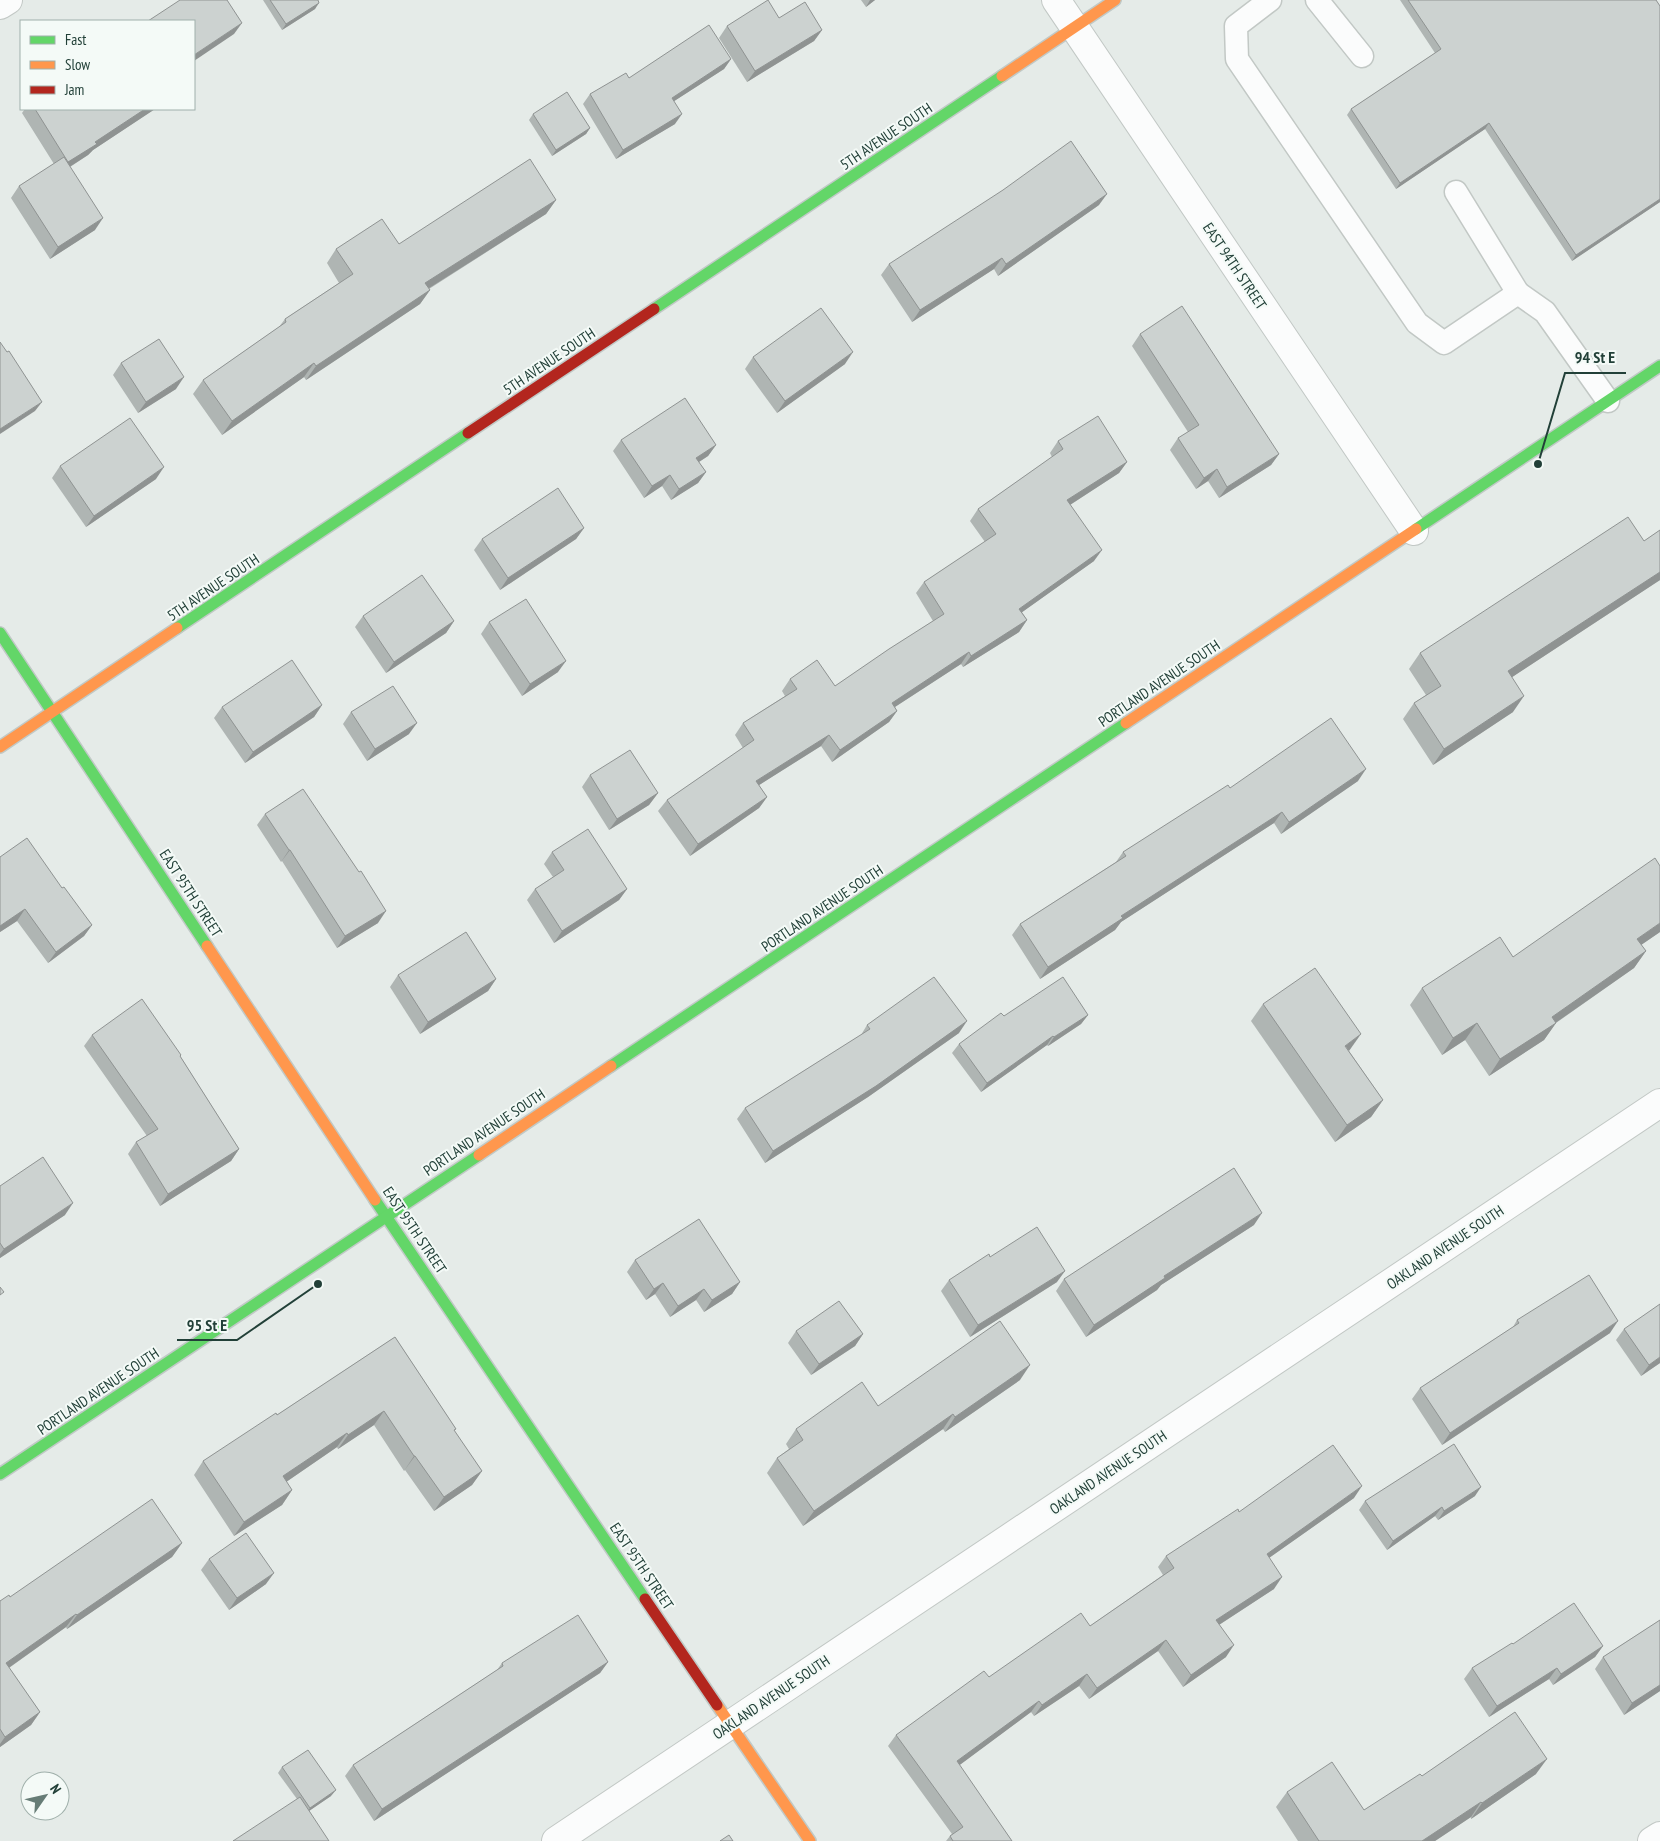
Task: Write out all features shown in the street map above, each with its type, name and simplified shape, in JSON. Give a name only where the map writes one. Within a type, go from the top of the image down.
[{"type":"street","points":[[0,5],[8,0]]},
{"type":"street","name":"EAST 94TH STREET","points":[[1056,0],[1414,531]]},
{"type":"street","name":"5TH AVENUE SOUTH","points":[[0,747],[1115,0]]},
{"type":"street","name":"PORTLAND AVENUE SOUTH","points":[[0,1474],[1660,366]]},
{"type":"street","name":"EAST 95TH STREET","points":[[0,633],[386,1216],[810,1841]]},
{"type":"street","name":"OAKLAND AVENUE SOUTH","points":[[556,1841],[1660,1102]]},
{"type":"street","points":[[1652,1841],[1660,1836]]},
{"type":"lane","points":[[1270,0],[1236,26],[1237,58],[1417,323],[1444,343],[1518,294]]},
{"type":"lane","points":[[1317,0],[1362,56]]},
{"type":"lane","points":[[1456,192],[1518,294],[1545,312],[1608,401]]},
{"type":"building","points":[[180,0],[227,0],[242,23],[195,54],[195,20],[150,20]]},
{"type":"building","points":[[270,0],[318,0],[319,3],[286,24]]},
{"type":"building","points":[[768,0],[779,18],[805,2],[822,30],[755,71],[727,26]]},
{"type":"building","points":[[1408,0],[1656,0],[1660,6],[1660,199],[1576,255],[1489,123],[1400,183],[1351,109],[1441,49]]},
{"type":"building","points":[[709,25],[731,59],[672,98],[682,114],[623,150],[590,94],[626,73],[629,78]]},
{"type":"building","points":[[567,92],[590,128],[556,150],[533,114]]},
{"type":"building","points":[[36,110],[143,110],[95,142],[97,144],[68,162]]},
{"type":"building","points":[[1071,141],[1107,194],[1006,264],[1002,258],[920,310],[889,264],[1003,190]]},
{"type":"building","points":[[64,157],[103,218],[58,247],[19,186]]},
{"type":"building","points":[[530,159],[556,200],[425,283],[430,290],[316,366],[314,363],[232,421],[203,380],[286,322],[285,319],[353,274],[336,249],[382,219],[399,244]]},
{"type":"building","points":[[1182,306],[1279,454],[1227,487],[1217,469],[1204,478],[1178,438],[1199,425],[1140,334]]},
{"type":"building","points":[[821,308],[853,352],[785,401],[753,357]]},
{"type":"building","points":[[159,339],[184,377],[146,402],[121,363]]},
{"type":"building","points":[[0,342],[7,352],[9,351],[42,402],[0,429]]},
{"type":"building","points":[[685,398],[716,445],[696,458],[706,472],[679,489],[670,475],[652,486],[621,440]]},
{"type":"building","points":[[1098,416],[1127,462],[1067,500],[1102,550],[1019,609],[1027,620],[971,656],[969,652],[892,703],[897,711],[840,750],[829,735],[756,781],[767,797],[698,844],[667,800],[754,740],[743,723],[797,689],[790,679],[817,660],[835,686],[944,614],[924,582],[996,534],[978,509],[1063,449],[1058,441]]},
{"type":"building","points":[[130,418],[164,467],[94,516],[60,466]]},
{"type":"building","points":[[558,488],[584,528],[508,578],[482,539]]},
{"type":"building","points":[[1628,517],[1644,541],[1660,530],[1660,572],[1508,671],[1524,696],[1444,749],[1414,703],[1441,686],[1420,653]]},
{"type":"building","points":[[422,575],[454,621],[394,662],[363,616]]},
{"type":"building","points":[[526,599],[566,661],[530,684],[489,622]]},
{"type":"building","points":[[292,660],[322,705],[253,752],[222,707]]},
{"type":"building","points":[[393,686],[417,723],[375,749],[351,712]]},
{"type":"building","points":[[1331,718],[1366,769],[1289,822],[1282,812],[1121,916],[1123,918],[1048,967],[1020,924],[1126,856],[1123,852],[1228,785],[1230,788]]},
{"type":"building","points":[[630,750],[658,793],[617,819],[590,775]]},
{"type":"building","points":[[303,789],[359,872],[361,871],[386,911],[345,936],[265,814]]},
{"type":"building","points":[[588,829],[627,889],[562,931],[535,889],[564,870],[552,852]]},
{"type":"building","points":[[27,838],[62,888],[64,887],[92,925],[56,952],[25,909],[0,926],[0,857]]},
{"type":"building","points":[[1655,858],[1660,866],[1660,923],[1637,939],[1646,951],[1552,1017],[1556,1023],[1500,1059],[1477,1023],[1453,1038],[1422,988],[1500,937],[1513,957]]},
{"type":"building","points":[[466,932],[496,979],[428,1022],[398,975]]},
{"type":"building","points":[[1315,968],[1361,1034],[1345,1046],[1383,1100],[1347,1125],[1263,1004]]},
{"type":"building","points":[[934,977],[967,1021],[876,1086],[773,1151],[745,1108],[870,1029],[867,1025]]},
{"type":"building","points":[[1063,977],[1088,1015],[1053,1036],[987,1083],[959,1044],[1001,1013],[1004,1016]]},
{"type":"building","points":[[142,999],[181,1055],[239,1149],[168,1194],[136,1142],[158,1129],[92,1035]]},
{"type":"building","points":[[43,1157],[73,1203],[4,1249],[0,1243],[0,1186]]},
{"type":"building","points":[[1234,1168],[1262,1213],[1164,1276],[1165,1278],[1094,1325],[1064,1279]]},
{"type":"building","points":[[699,1219],[740,1282],[712,1300],[704,1289],[678,1306],[663,1283],[654,1289],[635,1260]]},
{"type":"building","points":[[1037,1227],[1065,1271],[978,1325],[949,1280],[989,1254],[990,1257]]},
{"type":"building","points":[[1589,1275],[1618,1321],[1450,1433],[1420,1388],[1519,1323],[1517,1320]]},
{"type":"building","points":[[0,1287],[4,1292],[0,1295]]},
{"type":"building","points":[[839,1301],[863,1334],[819,1364],[796,1331]]},
{"type":"building","points":[[1660,1304],[1660,1357],[1649,1365],[1624,1329]]},
{"type":"building","points":[[1000,1321],[1030,1365],[955,1417],[953,1414],[814,1511],[777,1458],[803,1440],[796,1429],[862,1382],[878,1406]]},
{"type":"building","points":[[395,1337],[482,1471],[444,1497],[384,1411],[348,1435],[347,1433],[283,1476],[292,1490],[244,1522],[203,1461],[276,1413],[277,1415]]},
{"type":"building","points":[[1454,1444],[1481,1487],[1444,1511],[1442,1507],[1393,1541],[1365,1501]]},
{"type":"building","points":[[1333,1445],[1362,1486],[1267,1554],[1282,1577],[1216,1620],[1234,1645],[1191,1675],[1166,1640],[1097,1688],[1087,1674],[1042,1705],[1039,1701],[957,1761],[1012,1841],[953,1841],[950,1836],[963,1827],[896,1735],[984,1671],[989,1677],[1081,1613],[1090,1626],[1174,1568],[1166,1556],[1238,1509],[1239,1512]]},
{"type":"building","points":[[152,1499],[182,1543],[6,1663],[40,1712],[5,1737],[0,1729],[0,1601],[9,1595],[10,1597]]},
{"type":"building","points":[[246,1533],[274,1573],[237,1598],[209,1559]]},
{"type":"building","points":[[1574,1603],[1603,1646],[1561,1674],[1557,1668],[1497,1706],[1472,1668],[1513,1644]]},
{"type":"building","points":[[578,1615],[608,1662],[382,1809],[353,1765],[503,1666],[502,1663]]},
{"type":"building","points":[[1660,1620],[1660,1685],[1632,1703],[1603,1657]]},
{"type":"building","points":[[1515,1712],[1547,1759],[1422,1841],[1319,1841],[1287,1792],[1332,1762],[1364,1810],[1420,1774],[1422,1776]]},
{"type":"building","points":[[308,1750],[336,1790],[310,1808],[282,1767]]},
{"type":"building","points":[[300,1797],[329,1841],[233,1841]]},
{"type":"building","points":[[729,1835],[733,1841],[720,1841]]},
{"type":"traffic: fast","points":[[654,309],[1002,76]]},
{"type":"traffic: fast","points":[[1416,529],[1660,366]]},
{"type":"traffic: fast","points":[[177,628],[468,433]]},
{"type":"traffic: fast","points":[[0,633],[207,946]]},
{"type":"traffic: fast","points":[[611,1066],[1126,723]]},
{"type":"traffic: fast","points":[[0,1474],[479,1155]]},
{"type":"traffic: fast","points":[[375,1200],[645,1599]]},
{"type":"traffic: slow","points":[[1002,76],[1115,0]]},
{"type":"traffic: slow","points":[[1126,723],[1416,529]]},
{"type":"traffic: slow","points":[[0,747],[177,628]]},
{"type":"traffic: slow","points":[[207,946],[375,1200]]},
{"type":"traffic: slow","points":[[479,1155],[611,1066]]},
{"type":"traffic: slow","points":[[717,1705],[810,1841]]},
{"type":"traffic: jam","points":[[468,433],[654,309]]},
{"type":"traffic: jam","points":[[645,1599],[717,1705]]},
{"type":"place","name":"94 St E","points":[[1538,464]]},
{"type":"place","name":"95 St E","points":[[318,1284]]}]
